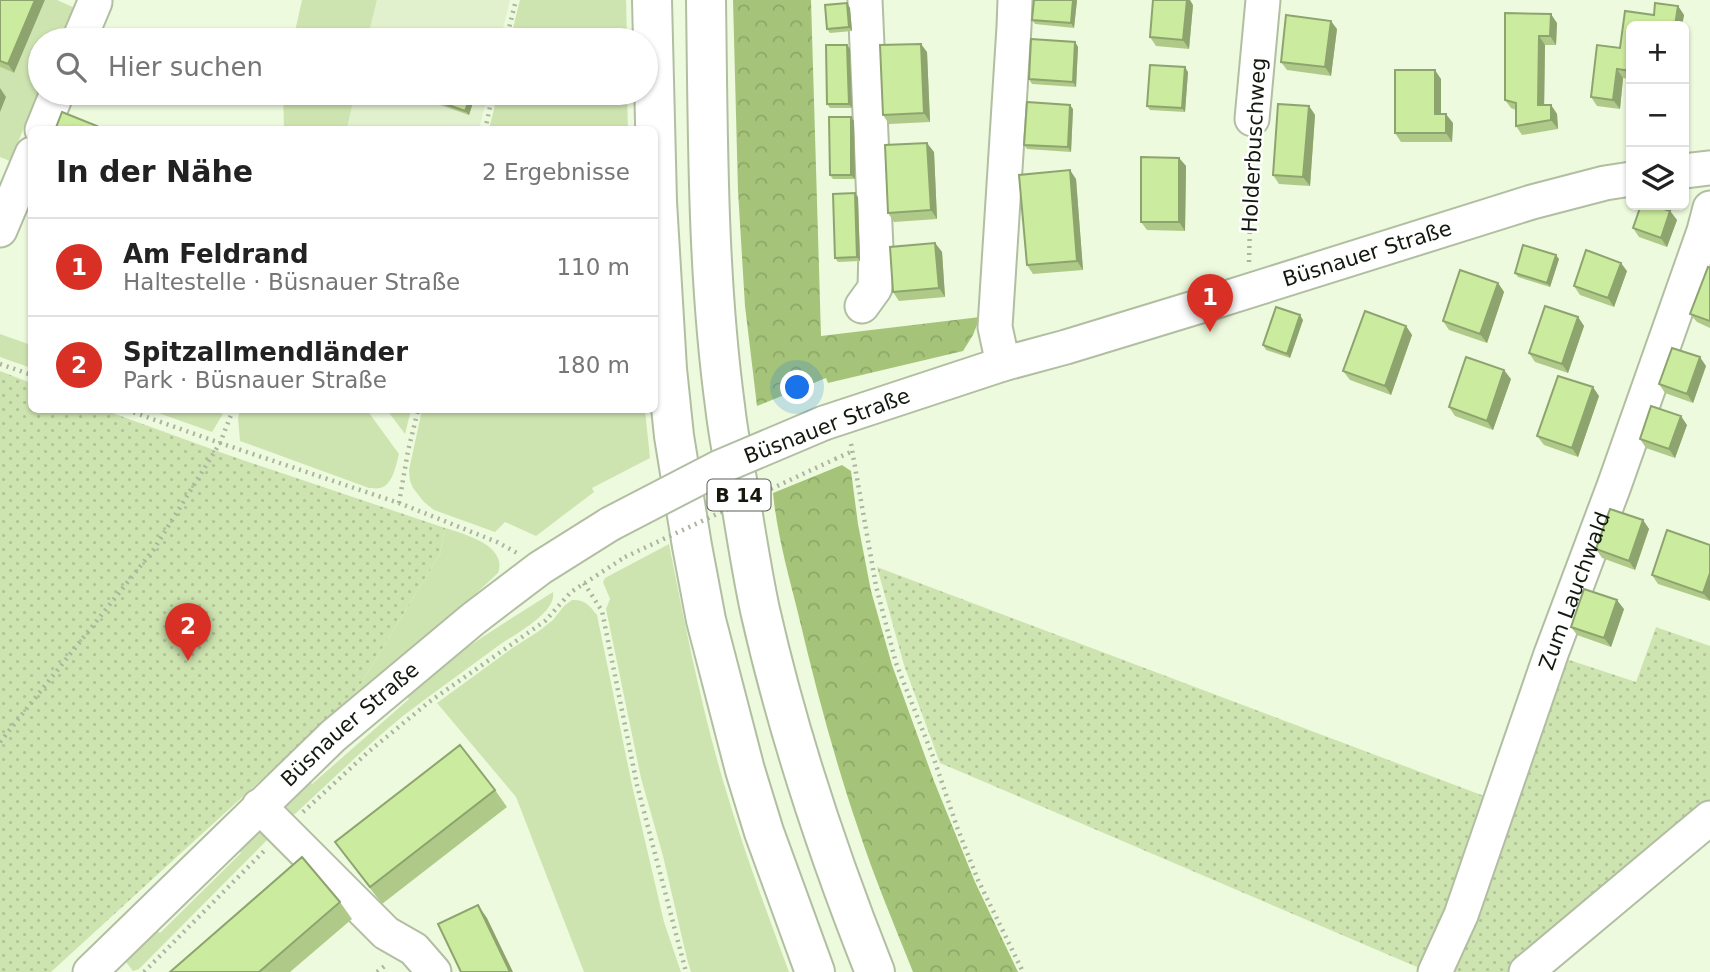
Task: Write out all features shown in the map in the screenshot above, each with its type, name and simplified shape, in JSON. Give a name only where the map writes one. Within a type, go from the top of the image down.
[{"type":"highway","name":"B 14","points":[[652,0],[653,28]]},
{"type":"highway","name":"B 14","points":[[706,0],[709,173],[718,348],[747,541],[760,608],[811,799],[875,972]]},
{"type":"highway","name":"B 14","points":[[655,105],[655,126]]},
{"type":"highway","name":"B 14","points":[[658,219],[674,436],[706,620],[764,832],[815,972]]},
{"type":"street","points":[[862,306],[875,288],[876,248],[864,0]]},
{"type":"street","points":[[1003,364],[995,327],[1015,0]]},
{"type":"street","name":"Holderbuschweg","points":[[1252,119],[1263,0]]},
{"type":"street","points":[[84,28],[95,2]]},
{"type":"street","points":[[44,126],[52,105]]},
{"type":"street","points":[[0,230],[28,164]]},
{"type":"street","points":[[1689,170],[1710,168]]},
{"type":"street","name":"Büsnauer Straße","points":[[102,968],[259,806],[342,728],[452,636],[541,568],[610,524],[720,467],[824,423],[1003,364],[1066,347],[1532,202],[1626,180]]},
{"type":"street","name":"Zum Lauchwald","points":[[1435,972],[1461,915],[1710,208]]},
{"type":"street","points":[[259,806],[386,933],[414,949],[434,972]]},
{"type":"street","points":[[1525,972],[1710,818]]},
{"type":"path","points":[[509,28],[516,0]]},
{"type":"path","points":[[486,126],[491,105]]},
{"type":"path","name":"Holderbuschweg","points":[[1252,119],[1249,268],[1252,290]]},
{"type":"path","points":[[0,363],[28,374]]},
{"type":"path","points":[[135,413],[399,503],[498,542],[541,568]]},
{"type":"path","points":[[0,741],[154,549],[220,443],[232,413]]},
{"type":"path","points":[[399,503],[417,413]]},
{"type":"path","points":[[144,972],[284,830],[387,736],[429,702],[545,621],[570,592],[625,557],[853,451],[876,586],[896,663],[978,880],[1023,972]]},
{"type":"path","points":[[584,583],[602,611],[637,785],[686,972]]},
{"type":"shaded area","points":[[45,0],[57,0],[75,8],[66,28],[33,28]]},
{"type":"shaded area","points":[[302,0],[377,0],[370,28],[296,28]]},
{"type":"shaded area","points":[[377,0],[510,0],[503,28],[370,28]]},
{"type":"shaded area","points":[[520,0],[626,0],[627,28],[513,28]]},
{"type":"shaded area","points":[[28,40],[28,105],[34,105],[10,161],[0,157],[0,67],[14,73]]},
{"type":"shaded area","points":[[283,105],[352,105],[348,126],[284,126]]},
{"type":"shaded area","points":[[352,105],[485,105],[480,126],[348,126]]},
{"type":"shaded area","points":[[495,105],[627,105],[628,126],[490,126]]},
{"type":"shaded area","points":[[0,334],[28,344],[28,367],[0,357]]},
{"type":"shaded area","points":[[0,371],[28,382],[28,413],[112,413],[445,528],[440,554],[354,695],[51,972],[0,972]]},
{"type":"shaded area","points":[[158,413],[223,414],[212,432]]},
{"type":"shaded area","points":[[239,413],[369,413],[399,454],[388,483],[379,488],[369,488],[240,441]]},
{"type":"shaded area","points":[[389,413],[410,413],[405,434]]},
{"type":"shaded area","points":[[421,413],[645,413],[650,458],[592,488],[594,492],[536,536],[505,522],[495,532],[434,510],[413,488],[409,470]]},
{"type":"shaded area","points":[[445,528],[491,548],[497,555],[498,573],[439,628],[354,695],[440,554]]},
{"type":"shaded area","points":[[669,544],[716,755],[731,808],[789,972],[691,972],[687,959],[663,856],[641,778],[606,609],[610,599],[603,582],[605,578]]},
{"type":"shaded area","points":[[877,567],[1500,802],[1551,654],[1636,682],[1656,627],[1710,646],[1710,818],[1526,972],[1424,970],[940,763],[904,665]]},
{"type":"shaded area","points":[[553,592],[548,608],[533,623],[403,716],[295,814],[290,816],[283,810],[284,803],[307,779],[312,784],[409,699],[404,693],[459,653]]},
{"type":"shaded area","points":[[572,600],[584,602],[597,615],[664,922],[681,972],[584,972],[516,797],[437,703],[539,631]]},
{"type":"shaded area","points":[[261,827],[275,832],[139,969],[133,971],[126,962],[130,951],[154,928],[160,933],[241,853],[236,846]]},
{"type":"green space","points":[[733,0],[811,0],[821,336],[980,317],[963,351],[828,383],[826,378],[757,406],[745,306],[738,191]]},
{"type":"green space","points":[[842,465],[851,471],[871,591],[892,665],[934,781],[975,882],[1018,972],[913,972],[864,846],[818,694],[783,553],[773,493]]},
{"type":"building","points":[[0,0],[35,0],[8,64],[0,61]]},
{"type":"building","points":[[1034,0],[1073,0],[1071,23],[1032,20]]},
{"type":"building","points":[[1153,0],[1187,0],[1183,40],[1150,37]]},
{"type":"building","points":[[847,3],[849,27],[827,29],[825,5]]},
{"type":"building","points":[[1655,3],[1678,6],[1676,21],[1626,21],[1626,70],[1617,69],[1613,100],[1591,97],[1597,45],[1620,48],[1625,11],[1654,15]]},
{"type":"building","points":[[1505,13],[1551,14],[1550,36],[1539,36],[1538,105],[1551,105],[1551,120],[1516,126],[1516,103],[1505,100]]},
{"type":"building","points":[[1286,15],[1331,21],[1325,67],[1281,62]]},
{"type":"building","points":[[1031,39],[1075,42],[1073,82],[1029,79]]},
{"type":"building","points":[[921,44],[924,113],[883,115],[880,45]]},
{"type":"building","points":[[826,45],[847,45],[849,104],[827,104]]},
{"type":"building","points":[[1150,65],[1185,67],[1182,108],[1147,106]]},
{"type":"building","points":[[1395,70],[1435,70],[1435,114],[1446,114],[1446,133],[1395,133]]},
{"type":"building","points":[[1027,102],[1070,105],[1068,147],[1024,145]]},
{"type":"building","points":[[1278,104],[1309,106],[1303,177],[1273,175]]},
{"type":"building","points":[[448,105],[467,105],[465,111]]},
{"type":"building","points":[[62,112],[97,126],[57,126]]},
{"type":"building","points":[[829,117],[851,117],[851,175],[830,175]]},
{"type":"building","points":[[927,143],[931,210],[888,213],[885,145]]},
{"type":"building","points":[[1141,157],[1179,158],[1179,222],[1141,222]]},
{"type":"building","points":[[1070,170],[1077,261],[1027,265],[1019,175]]},
{"type":"building","points":[[855,193],[857,257],[835,258],[833,194]]},
{"type":"building","points":[[1639,210],[1670,211],[1661,238],[1633,228]]},
{"type":"building","points":[[935,243],[939,288],[893,292],[890,247]]},
{"type":"building","points":[[1523,245],[1556,255],[1547,283],[1515,273]]},
{"type":"building","points":[[1586,250],[1621,263],[1608,298],[1574,286]]},
{"type":"building","points":[[1708,267],[1710,268],[1710,321],[1690,314]]},
{"type":"building","points":[[1460,270],[1498,283],[1480,334],[1443,321]]},
{"type":"building","points":[[1545,306],[1578,317],[1562,364],[1529,353]]},
{"type":"building","points":[[1276,307],[1300,315],[1287,354],[1263,345]]},
{"type":"building","points":[[1365,311],[1406,326],[1385,386],[1343,371]]},
{"type":"building","points":[[1672,348],[1700,357],[1687,394],[1659,384]]},
{"type":"building","points":[[1466,357],[1504,370],[1487,421],[1449,407]]},
{"type":"building","points":[[1558,376],[1593,387],[1572,448],[1537,436]]},
{"type":"building","points":[[1651,406],[1681,416],[1669,449],[1640,439]]},
{"type":"building","points":[[1610,509],[1643,520],[1629,561],[1596,549]]},
{"type":"building","points":[[1667,530],[1710,545],[1710,573],[1703,593],[1652,575]]},
{"type":"building","points":[[1584,589],[1617,600],[1604,638],[1571,627]]},
{"type":"building","points":[[460,745],[495,790],[370,887],[335,842]]},
{"type":"building","points":[[302,857],[340,902],[259,972],[170,972]]},
{"type":"building","points":[[478,905],[510,972],[461,972],[438,924]]},
{"type":"place","name":"Am Feldrand","points":[[1210,332]]},
{"type":"place","name":"Spitzallmendländer","points":[[188,661]]}]
